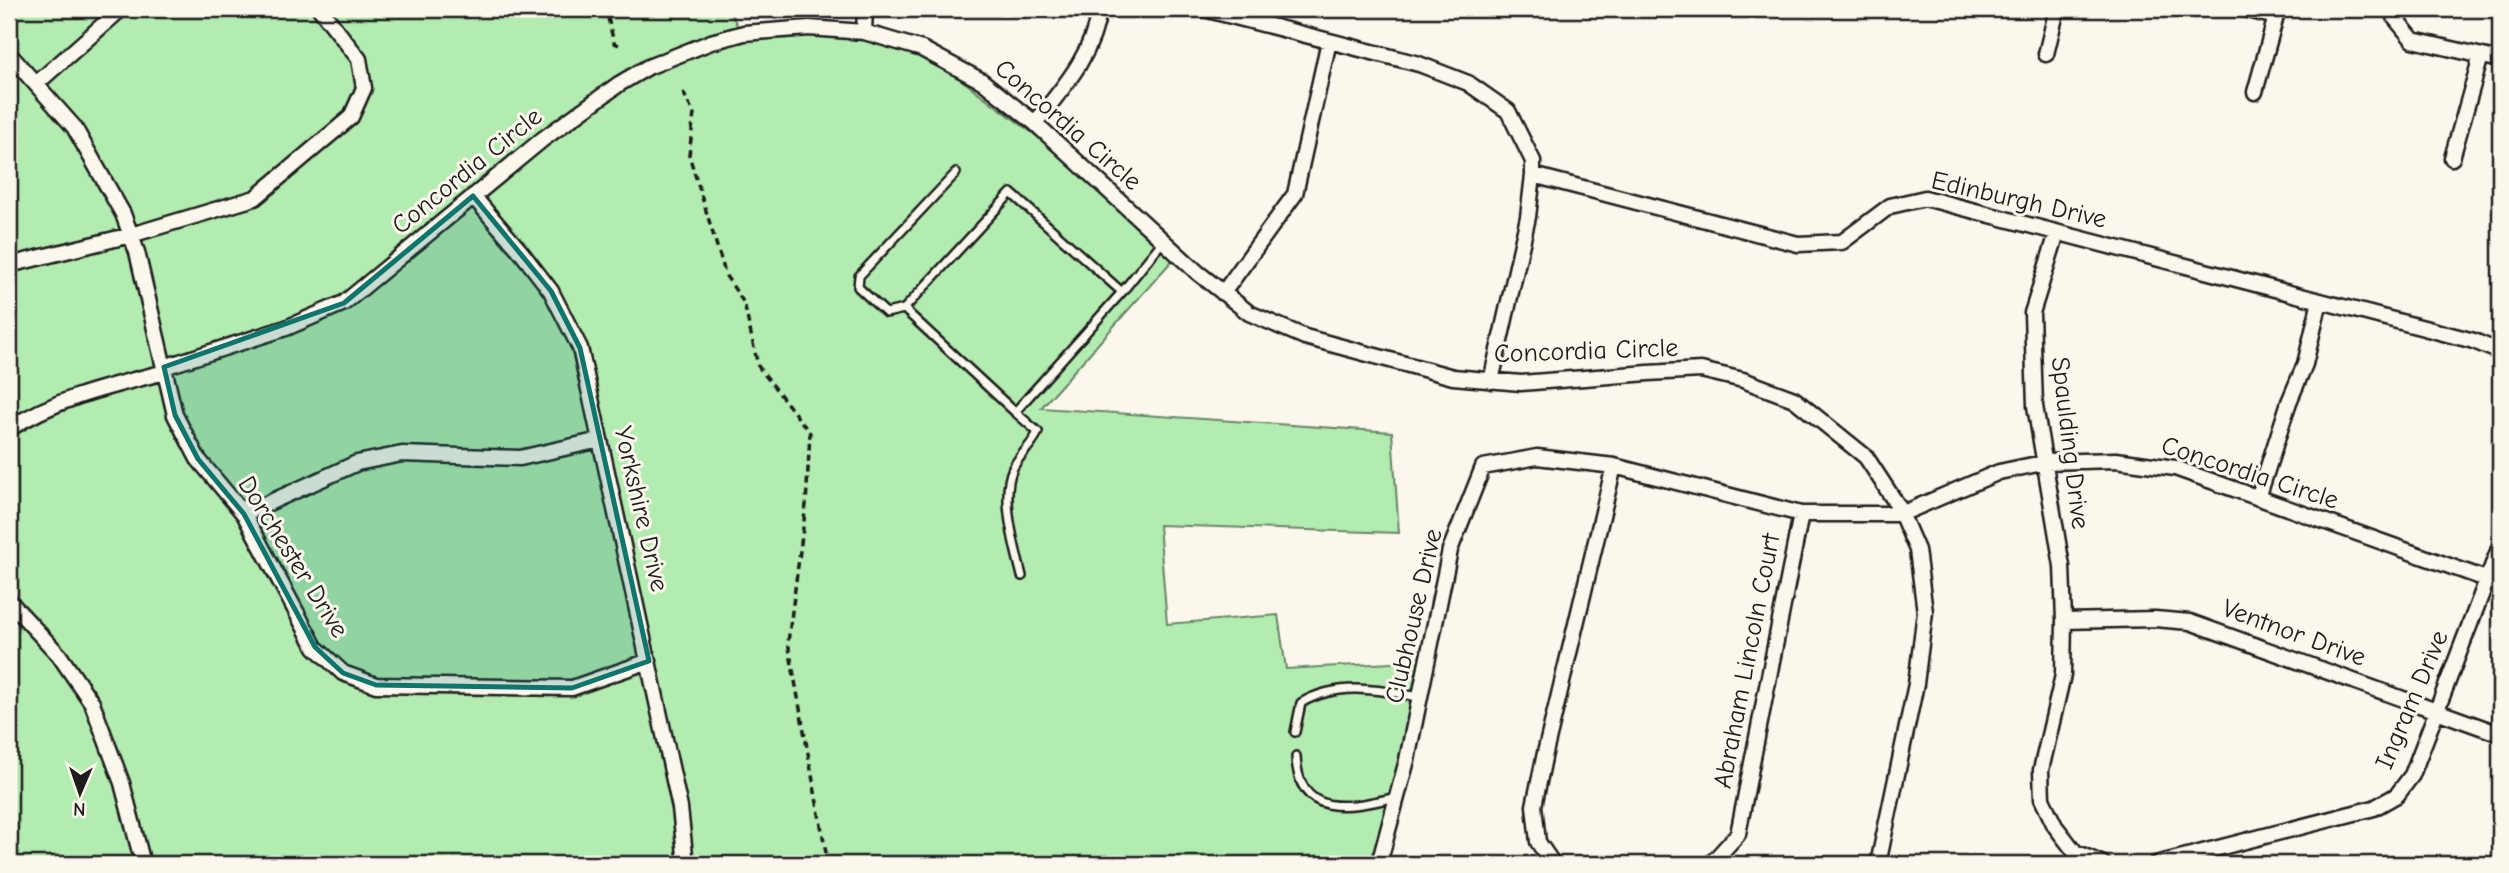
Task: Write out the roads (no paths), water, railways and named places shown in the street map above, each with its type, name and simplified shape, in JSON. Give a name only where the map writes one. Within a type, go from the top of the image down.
[{"type":"street","points":[[36,84],[121,9]]},
{"type":"street","points":[[9,265],[131,235],[255,198],[351,117],[364,88],[359,59],[320,9]]},
{"type":"street","points":[[864,32],[865,9]]},
{"type":"street","points":[[1035,123],[1079,67],[1098,21],[1099,9]]},
{"type":"street","points":[[1204,9],[1419,64],[1468,83],[1508,111],[1533,161],[1533,176],[1528,216],[1491,381]]},
{"type":"street","points":[[2046,54],[2057,9]]},
{"type":"street","points":[[2244,9],[2277,13],[2255,92]]},
{"type":"street","points":[[2394,9],[2395,18],[2413,40],[2500,60]]},
{"type":"street","name":"Concordia Circle","points":[[9,429],[30,415],[82,394],[286,328],[344,303],[543,139],[648,66],[744,33],[809,28],[864,32],[922,49],[982,81],[1035,123],[1223,293],[1249,313],[1305,337],[1452,377],[1491,381],[1521,383],[1701,370],[1743,380],[1794,399],[1866,457],[1901,514],[1917,550],[1925,612],[1916,684],[1878,864]]},
{"type":"street","points":[[1223,293],[1295,194],[1329,41]]},
{"type":"street","name":"Dorchester Drive","points":[[9,54],[74,127],[124,214],[175,415],[198,459],[244,514],[315,647],[343,673],[376,685],[572,688],[649,661]]},
{"type":"street","points":[[2452,158],[2481,56]]},
{"type":"street","name":"Edinburgh Drive","points":[[1533,176],[1798,244],[1842,242],[1890,206],[1925,198],[2474,341],[2500,352]]},
{"type":"street","name":"Yorkshire Drive","points":[[473,196],[551,291],[580,348],[680,808],[686,864]]},
{"type":"street","name":"Spaulding Drive","points":[[2057,233],[2032,313],[2035,406],[2062,566],[2064,621]]},
{"type":"street","points":[[2258,498],[2289,402],[2305,363],[2320,301]]},
{"type":"street","points":[[244,514],[357,463],[402,454],[520,458],[600,440]]},
{"type":"street","name":"Clubhouse Drive","points":[[1375,864],[1380,860],[1397,797],[1450,550],[1483,467],[1537,457],[1614,466]]},
{"type":"street","name":"Concordia Circle","points":[[1901,514],[1999,472],[2045,463],[2116,460],[2175,468],[2494,582]]},
{"type":"street","points":[[1553,864],[1538,842],[1534,806],[1614,466],[1801,514]]},
{"type":"street","name":"Abraham Lincoln Court","points":[[1711,864],[1738,834],[1801,514],[1901,514]]},
{"type":"street","name":"Ingram Drive","points":[[2157,864],[2374,808],[2397,795],[2412,775],[2437,710],[2494,582],[2500,546]]},
{"type":"street","points":[[9,601],[58,655],[92,704],[122,783],[143,864]]},
{"type":"street","name":"Ventnor Drive","points":[[2064,621],[2155,619],[2190,622],[2500,734]]},
{"type":"street","points":[[2064,621],[2063,675],[2041,770],[2042,799],[2055,826],[2075,852],[2103,864]]},
{"type":"lane","points":[[956,173],[859,276],[858,286],[886,313],[904,309],[1012,193],[1122,292]]},
{"type":"lane","points":[[1015,412],[1122,292],[1163,241]]},
{"type":"lane","points":[[904,309],[1038,432],[1034,443],[1013,468],[1009,488],[1010,524],[1022,576]]},
{"type":"lane","points":[[1295,733],[1301,703],[1318,693],[1365,688],[1420,697]]},
{"type":"lane","points":[[1296,756],[1301,787],[1320,804],[1350,806],[1397,797]]}]
